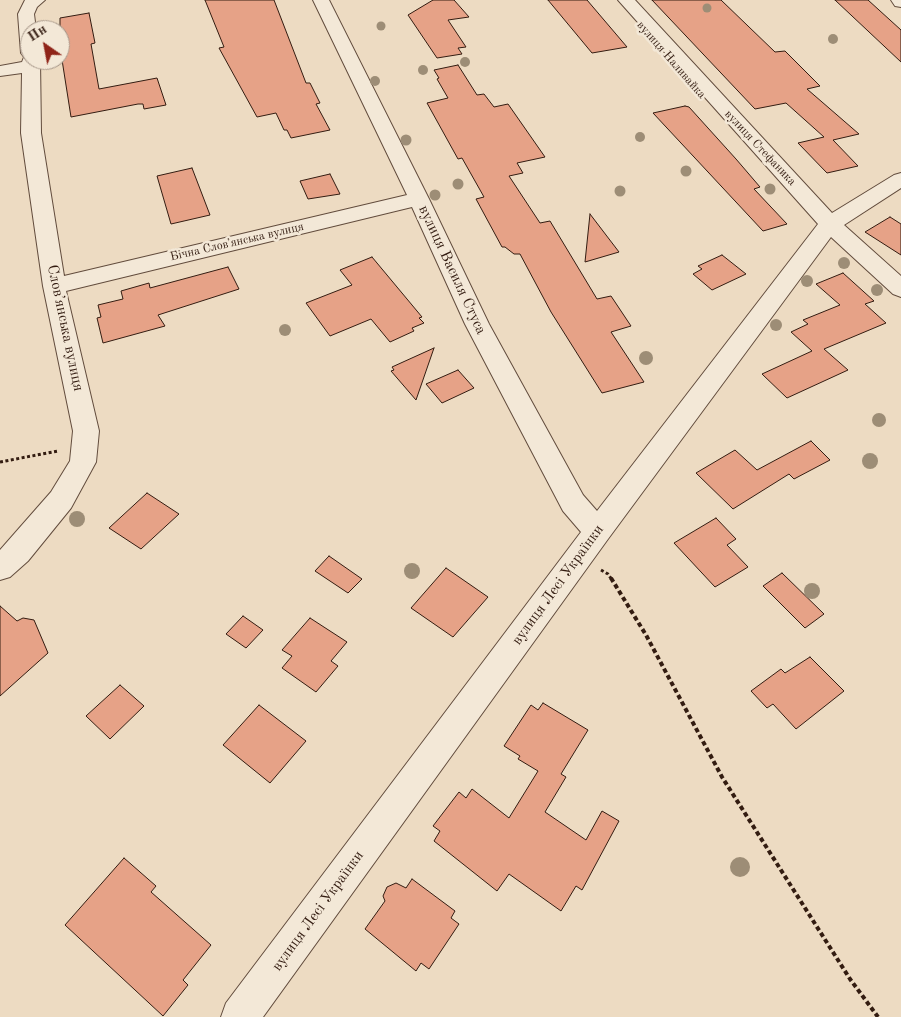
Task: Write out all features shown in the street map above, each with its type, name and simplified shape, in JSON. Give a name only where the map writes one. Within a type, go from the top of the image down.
[{"type":"street","name":"Словʼянська вулиця","points":[[27,20],[26,14],[30,4],[36,0]]},
{"type":"street","name":"вулиця Василя Стуса","points":[[321,0],[419,199],[477,324],[568,495],[598,531]]},
{"type":"street","name":"вулиця Наливайка","points":[[618,0],[800,208],[830,224]]},
{"type":"street","name":"вулиця Стефаника","points":[[626,0],[830,224],[901,288]]},
{"type":"street","points":[[0,71],[20,64]]},
{"type":"street","name":"Словʼянська вулиця","points":[[0,568],[18,552],[61,500],[83,462],[86,431],[54,286],[31,133],[31,70]]},
{"type":"street","name":"вулиця Лесі Українки","points":[[240,1017],[598,531],[830,224],[901,179]]},
{"type":"street","name":"Бічна Словʼянська вулиця","points":[[54,286],[419,199]]},
{"type":"path","points":[[0,462],[85,444]]},
{"type":"path","points":[[580,556],[608,574],[646,635],[722,777],[850,979],[878,1017]]},
{"type":"building","points":[[205,0],[274,0],[306,83],[310,83],[320,103],[316,104],[330,130],[291,138],[287,130],[284,130],[276,113],[257,117],[219,48],[224,47]]},
{"type":"building","points":[[433,0],[454,0],[469,17],[448,20],[466,47],[458,48],[462,54],[437,58],[408,15]]},
{"type":"building","points":[[548,0],[587,0],[627,47],[592,53]]},
{"type":"building","points":[[652,0],[721,0],[775,52],[785,51],[820,86],[807,89],[859,134],[833,140],[858,166],[827,173],[798,143],[824,137],[786,103],[755,109]]},
{"type":"building","points":[[835,0],[868,0],[901,30],[901,62]]},
{"type":"building","points":[[89,13],[95,43],[91,44],[99,89],[157,78],[166,105],[144,109],[143,104],[138,104],[71,117],[64,70],[70,70],[70,20],[60,20],[60,18]]},
{"type":"building","points":[[458,65],[477,95],[484,94],[494,107],[508,104],[545,157],[517,163],[523,173],[509,176],[540,223],[550,221],[597,299],[611,296],[631,326],[611,332],[644,382],[602,393],[551,312],[520,254],[514,254],[505,247],[502,247],[476,199],[484,197],[462,158],[458,159],[427,103],[448,98],[434,70]]},
{"type":"building","points":[[685,106],[689,107],[736,159],[760,187],[754,189],[787,224],[763,231],[653,113]]},
{"type":"building","points":[[192,168],[210,215],[171,224],[157,176]]},
{"type":"building","points":[[330,174],[340,194],[308,199],[300,181]]},
{"type":"building","points":[[590,214],[619,252],[585,262]]},
{"type":"building","points":[[890,217],[901,224],[901,255],[865,232]]},
{"type":"building","points":[[722,255],[746,274],[712,290],[693,274],[702,269],[698,266]]},
{"type":"building","points":[[372,257],[422,317],[419,318],[424,323],[412,328],[414,331],[390,342],[371,319],[330,336],[306,303],[352,285],[340,270]]},
{"type":"building","points":[[228,267],[239,289],[158,315],[165,326],[103,343],[97,318],[101,317],[98,305],[123,299],[121,291],[149,283],[150,288]]},
{"type":"building","points":[[843,273],[874,301],[865,304],[886,323],[824,349],[848,370],[787,398],[762,374],[812,351],[791,332],[808,324],[803,320],[840,305],[816,284]]},
{"type":"building","points":[[434,348],[416,400],[391,371],[394,370],[392,367]]},
{"type":"building","points":[[458,370],[474,388],[442,403],[426,384]]},
{"type":"building","points":[[811,441],[830,460],[794,479],[789,474],[733,509],[696,473],[735,450],[757,470]]},
{"type":"building","points":[[147,493],[179,514],[141,549],[109,528]]},
{"type":"building","points":[[716,518],[736,539],[727,545],[748,567],[715,587],[674,543]]},
{"type":"building","points":[[329,556],[362,579],[348,593],[315,571]]},
{"type":"building","points":[[446,568],[488,597],[453,637],[411,608]]},
{"type":"building","points":[[782,573],[824,614],[805,628],[763,586]]},
{"type":"building","points":[[0,606],[17,621],[23,618],[34,620],[48,653],[0,696]]},
{"type":"building","points":[[243,616],[263,630],[246,648],[226,634]]},
{"type":"building","points":[[310,618],[347,642],[331,661],[338,666],[316,692],[282,668],[292,656],[282,650]]},
{"type":"building","points":[[810,657],[844,691],[796,729],[773,704],[767,708],[751,691],[781,669],[785,673]]},
{"type":"building","points":[[120,685],[144,706],[110,739],[86,716]]},
{"type":"building","points":[[543,703],[588,730],[561,774],[566,777],[545,812],[586,840],[602,811],[619,821],[582,890],[576,886],[561,911],[509,874],[497,891],[434,841],[440,831],[433,826],[459,792],[466,798],[472,789],[509,818],[538,771],[518,759],[520,756],[504,746],[531,705],[538,710]]},
{"type":"building","points":[[259,705],[306,741],[270,783],[223,745]]},
{"type":"building","points":[[124,858],[156,886],[151,892],[211,945],[183,980],[188,985],[163,1016],[65,925]]},
{"type":"building","points":[[412,879],[455,911],[451,918],[459,924],[429,969],[421,963],[416,971],[365,929],[385,901],[383,896],[387,887],[396,883],[406,888]]}]
